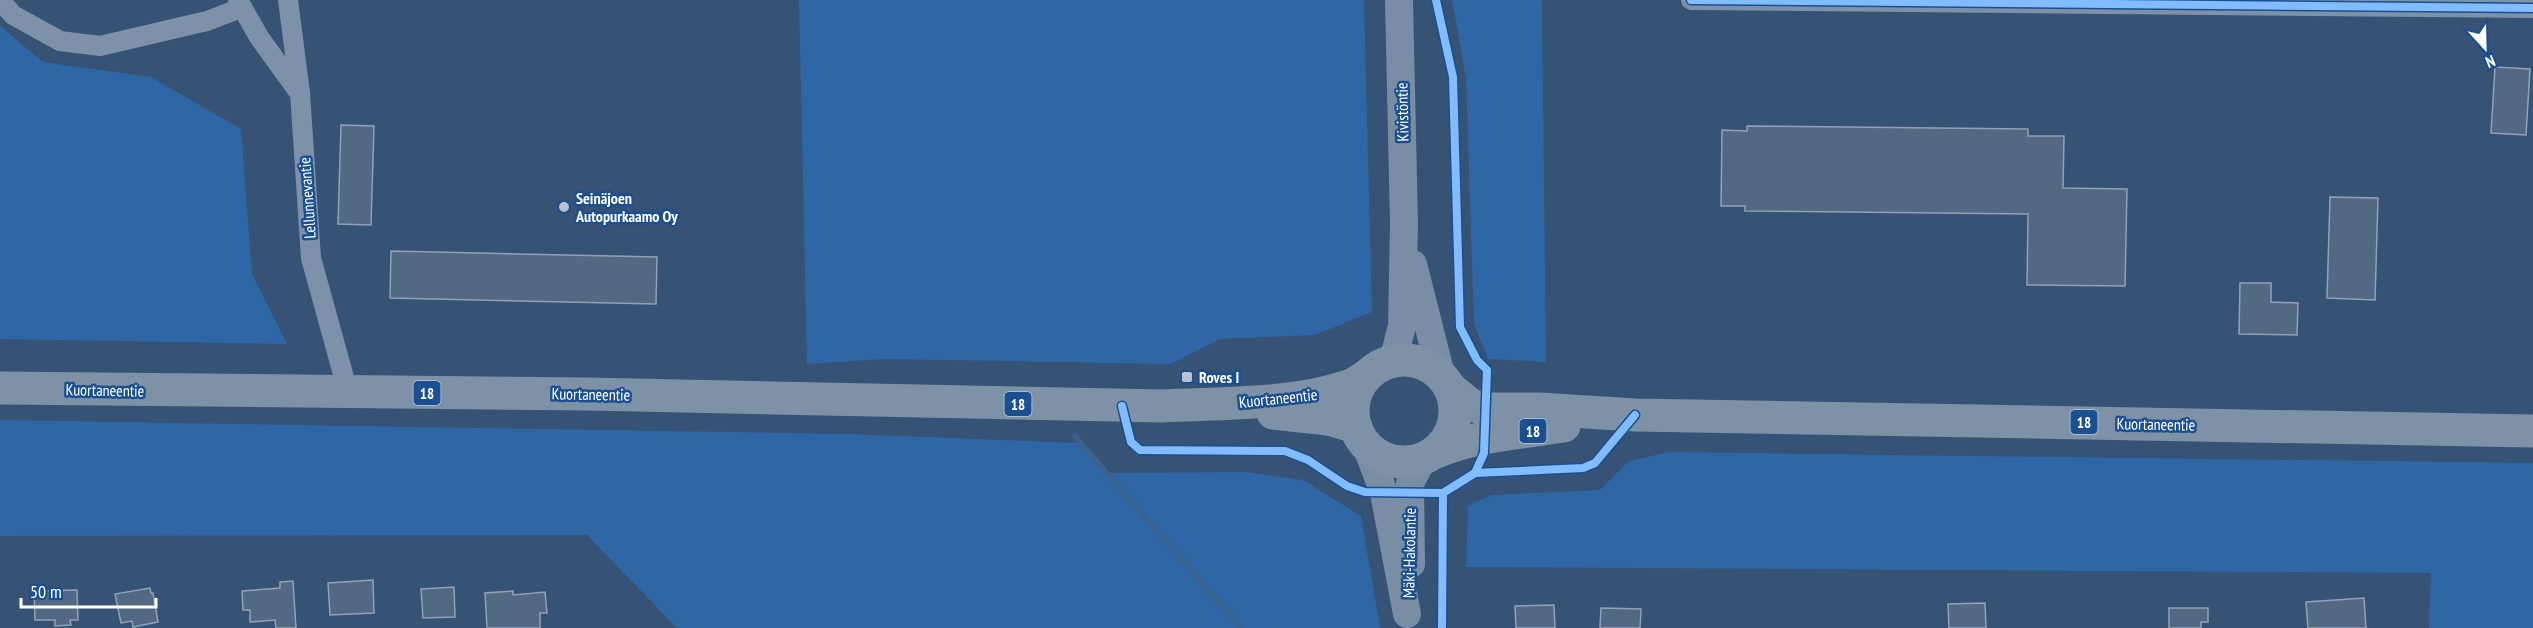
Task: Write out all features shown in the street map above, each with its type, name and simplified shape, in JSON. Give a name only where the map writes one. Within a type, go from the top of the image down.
[{"type":"highway","name":"18","points":[[1381,368],[1419,362],[1430,367],[1446,382]]},
{"type":"highway","name":"Kuortaneentie","points":[[0,388],[587,394],[1122,406],[1251,402],[1321,394],[1347,387],[1381,368]]},
{"type":"highway","points":[[1361,436],[1353,413],[1355,399],[1360,386],[1381,368]]},
{"type":"highway","name":"Kuortaneentie","points":[[1446,382],[1471,405],[1486,409],[1539,409],[1635,415],[2533,431]]},
{"type":"highway","points":[[1429,456],[1444,443],[1452,430],[1455,417],[1455,402],[1446,382]]},
{"type":"highway","name":"Kuortaneentie","points":[[1182,405],[1328,418],[1361,436]]},
{"type":"highway","name":"Kuortaneentie","points":[[1429,456],[1460,442],[1485,437],[1635,415]]},
{"type":"highway","name":"18","points":[[1361,436],[1376,453],[1393,460],[1411,462],[1429,456]]},
{"type":"main road","name":"Kivistöntie","points":[[1381,368],[1402,326],[1404,224],[1399,0]]},
{"type":"main road","name":"Kivistöntie","points":[[1404,224],[1446,382]]},
{"type":"main road","name":"Mäki-Hakolantie","points":[[1361,436],[1384,493],[1407,621]]},
{"type":"main road","name":"Mäki-Hakolantie","points":[[1407,621],[1411,556],[1410,483],[1429,456]]},
{"type":"street","points":[[0,0],[14,15],[60,41],[100,46],[207,21],[240,4],[259,37],[300,93]]},
{"type":"street","name":"Lellunnevantie","points":[[288,0],[300,93],[311,258],[348,392]]},
{"type":"street","points":[[1691,0],[2471,3],[2533,8]]},
{"type":"shaded area","points":[[799,0],[1364,0],[1372,312],[1315,335],[1220,339],[1171,364],[885,359],[807,364]]},
{"type":"shaded area","points":[[1452,0],[1542,0],[1546,362],[1488,359],[1474,324],[1466,79]]},
{"type":"shaded area","points":[[0,26],[43,62],[151,77],[241,129],[252,274],[287,344],[0,339]]},
{"type":"shaded area","points":[[0,420],[848,434],[1079,443],[1107,473],[1245,472],[1303,480],[1361,516],[1380,628],[677,628],[587,535],[0,536]]},
{"type":"shaded area","points":[[1669,452],[2533,463],[2533,628],[2429,628],[2431,573],[1466,567],[1468,506],[1491,495],[1600,490],[1629,461]]},
{"type":"building","points":[[2495,67],[2530,69],[2526,135],[2491,133]]},
{"type":"building","points":[[341,125],[374,126],[371,225],[338,224]]},
{"type":"building","points":[[1747,126],[2028,129],[2028,136],[2064,136],[2063,188],[2127,189],[2125,286],[2027,285],[2028,214],[1745,211],[1745,206],[1721,206],[1722,130],[1747,131]]},
{"type":"building","points":[[2330,197],[2378,198],[2375,300],[2327,298]]},
{"type":"building","points":[[391,251],[657,257],[656,304],[390,298]]},
{"type":"building","points":[[2240,283],[2271,283],[2271,302],[2298,303],[2297,335],[2239,334]]},
{"type":"building","points":[[373,580],[374,613],[330,615],[328,583]]},
{"type":"building","points":[[293,581],[296,628],[276,628],[275,620],[250,622],[250,610],[243,610],[242,591],[280,588],[280,582]]},
{"type":"building","points":[[454,587],[455,617],[423,618],[421,589]]},
{"type":"building","points":[[150,588],[158,622],[133,627],[132,621],[121,623],[115,594]]},
{"type":"building","points":[[77,590],[78,620],[70,620],[71,625],[55,626],[55,620],[35,620],[34,591]]},
{"type":"building","points":[[513,591],[513,595],[545,592],[547,613],[540,613],[540,628],[487,628],[485,593]]},
{"type":"building","points":[[2364,598],[2366,628],[2308,628],[2306,602]]},
{"type":"building","points":[[1985,603],[1986,628],[1949,628],[1948,604]]},
{"type":"building","points":[[1554,605],[1555,628],[1516,628],[1515,606]]},
{"type":"building","points":[[1601,608],[1641,609],[1640,628],[1600,628]]},
{"type":"building","points":[[2169,608],[2208,608],[2208,622],[2201,622],[2201,628],[2169,628]]},
{"type":"waterway","points":[[1075,436],[1241,628]]},
{"type":"cycle path","points":[[1436,0],[1453,77],[1460,327],[1477,360],[1487,370],[1484,453],[1475,473],[1443,493],[1442,628]]},
{"type":"cycle path","points":[[1691,0],[2533,8]]},
{"type":"cycle path","points":[[1122,406],[1131,442],[1140,450],[1285,451],[1308,460],[1347,486],[1365,492],[1443,493]]},
{"type":"cycle path","points":[[1475,473],[1583,468],[1595,463],[1635,415]]},
{"type":"place","name":"Seinäjoen Autopurkaamo Oy","points":[[564,207]]},
{"type":"place","name":"Roves I","points":[[1187,377]]}]
